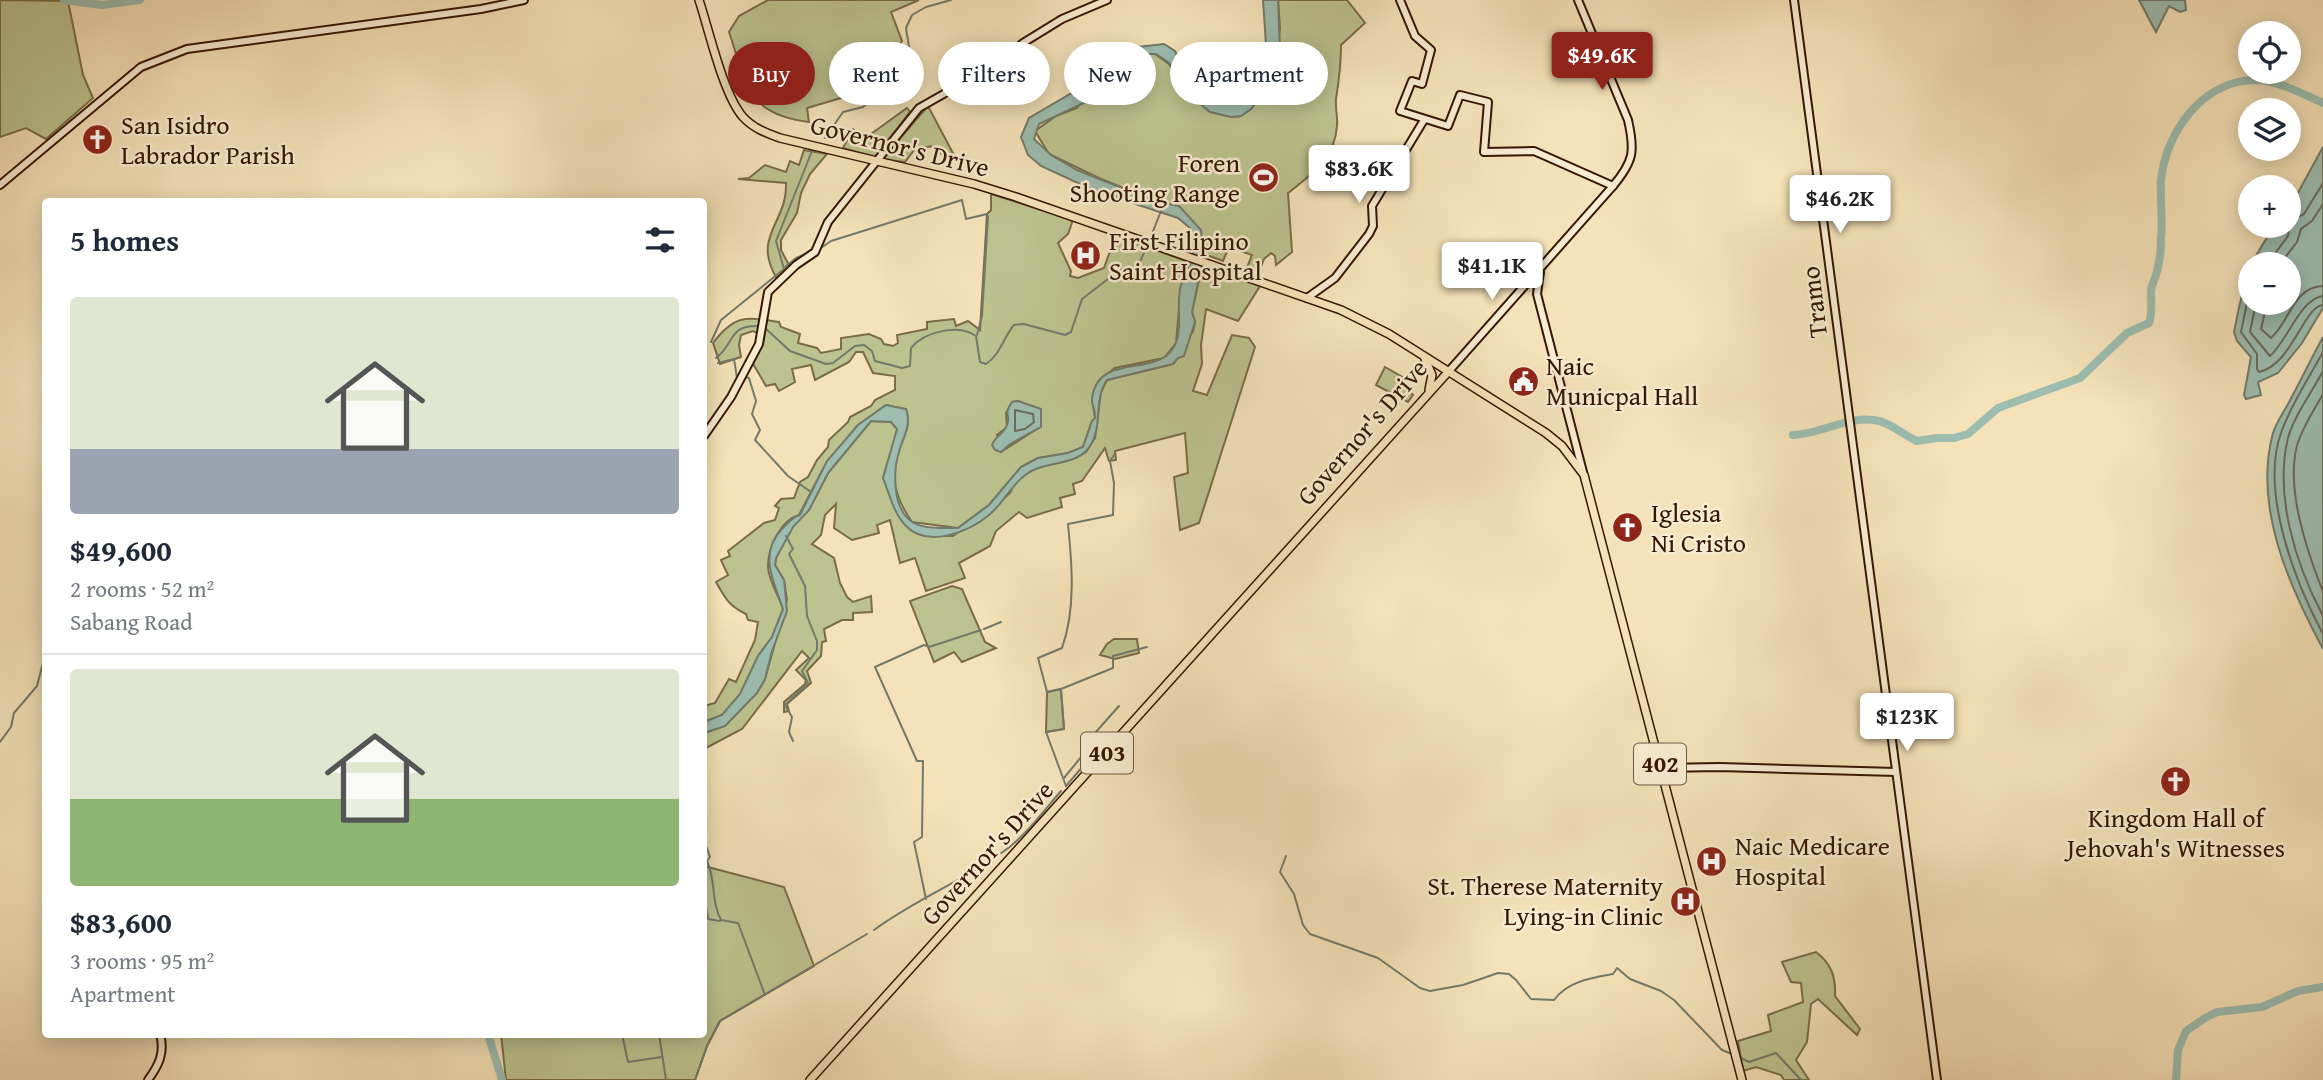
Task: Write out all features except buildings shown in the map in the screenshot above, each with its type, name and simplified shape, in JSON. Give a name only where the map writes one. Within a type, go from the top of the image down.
[{"type":"main road","name":"Governor's Drive","points":[[699,0],[736,108],[760,130],[780,138],[974,184],[1183,254],[1353,315],[1449,371],[810,1080]]},
{"type":"main road","points":[[1420,354],[1432,371],[1433,380],[1428,393]]},
{"type":"main road","points":[[1449,371],[1554,439],[1584,475]]},
{"type":"main road","name":"402","points":[[1584,475],[1742,1080]]},
{"type":"street","points":[[0,185],[141,68],[165,56],[187,49],[481,9],[524,0]]},
{"type":"street","points":[[707,432],[731,397],[759,344],[768,292],[796,265],[815,252],[828,222],[919,108],[1000,62],[1023,43],[1062,19],[1107,0]]},
{"type":"street","points":[[1400,0],[1415,36],[1431,50],[1422,84],[1412,81],[1400,111],[1448,126],[1460,94],[1488,102],[1484,152],[1534,151],[1614,186]]},
{"type":"street","points":[[1544,264],[1614,186],[1627,169],[1633,154],[1628,120],[1578,0]]},
{"type":"street","name":"Tramo","points":[[1794,0],[1937,1080]]},
{"type":"street","points":[[1307,298],[1335,278],[1369,234],[1373,226],[1372,206],[1424,120]]},
{"type":"street","name":"403","points":[[1449,371],[1544,264]]},
{"type":"street","name":"402","points":[[1544,264],[1538,277],[1537,294],[1584,475]]},
{"type":"street","points":[[1661,768],[1733,767],[1896,772]]},
{"type":"street","points":[[148,1080],[161,1063],[161,1038]]},
{"type":"green space","points":[[0,0],[68,1],[83,75],[93,98],[46,139],[26,128],[0,137]]},
{"type":"green space","points":[[768,0],[919,0],[891,12],[901,42],[829,42],[829,102],[807,108],[809,122],[788,118],[762,105],[815,105],[815,42],[732,42],[729,32],[739,16]]},
{"type":"green space","points":[[1278,0],[1347,0],[1365,23],[1341,45],[1335,137],[1327,157],[1288,193],[1292,252],[1276,265],[1275,256],[1271,253],[1264,259],[1259,271],[1246,270],[1252,255],[1229,247],[1223,261],[1204,254],[1204,243],[1179,206],[1157,202],[1049,154],[1035,131],[1056,116],[1079,105],[1156,105],[1156,55],[1170,66],[1170,105],[1215,105],[1231,117],[1240,116],[1253,105],[1328,105],[1328,42],[1278,42]]},
{"type":"green space","points":[[928,106],[956,159],[947,160],[934,146],[915,149],[905,162],[882,159]]},
{"type":"green space","points":[[907,108],[910,112],[875,157],[843,148],[853,129],[864,139]]},
{"type":"green space","points":[[804,150],[827,154],[810,174],[801,193],[797,213],[781,240],[781,250],[790,267],[777,279],[770,264],[769,240],[782,209],[786,183],[738,179],[749,178],[765,165],[786,172],[790,161],[799,165]]},
{"type":"green space","points":[[991,194],[1073,220],[1068,234],[1058,243],[1071,271],[1070,276],[1078,278],[1104,268],[1116,235],[1191,263],[1181,286],[1176,343],[1164,358],[1115,368],[1102,378],[1093,406],[1095,418],[1083,447],[1068,453],[1038,458],[1021,467],[989,505],[958,528],[912,522],[898,496],[894,477],[896,457],[907,429],[906,409],[886,405],[858,425],[824,467],[799,515],[787,522],[777,535],[770,551],[768,571],[783,609],[772,637],[758,656],[740,695],[722,715],[707,721],[707,705],[715,703],[729,679],[736,682],[755,640],[758,622],[748,620],[746,614],[731,605],[722,593],[716,582],[728,575],[721,560],[730,556],[728,551],[764,523],[775,520],[779,508],[775,506],[781,499],[794,498],[800,482],[808,477],[828,447],[829,440],[850,417],[895,390],[895,376],[873,373],[863,352],[856,352],[849,362],[815,380],[811,365],[792,369],[795,382],[779,391],[775,384],[766,386],[752,362],[762,335],[753,331],[741,335],[741,357],[720,364],[713,343],[735,322],[749,319],[779,322],[781,327],[800,334],[798,343],[817,348],[821,353],[841,349],[841,338],[869,334],[881,339],[884,344],[893,346],[898,343],[897,335],[927,329],[927,322],[954,319],[956,326],[968,321],[980,330],[987,214],[991,210]],"holes":[[[1018,401],[1030,407],[1040,427],[1001,452],[997,435],[1007,427],[1006,413],[1012,402]]]},
{"type":"green space","points":[[1202,266],[1260,286],[1238,321],[1206,309],[1201,345],[1202,364],[1193,391],[1207,395],[1232,335],[1249,338],[1255,347],[1199,523],[1180,530],[1174,477],[1188,473],[1185,433],[1115,451],[1116,460],[1109,461],[1105,448],[1082,481],[1073,484],[1075,494],[1060,498],[1062,507],[1027,518],[1019,512],[996,531],[990,546],[959,563],[965,578],[926,591],[915,558],[900,563],[890,520],[877,525],[879,533],[852,540],[834,528],[836,504],[825,515],[821,535],[812,544],[834,558],[840,583],[847,597],[853,602],[871,596],[872,612],[853,613],[853,620],[842,620],[824,629],[826,641],[822,642],[821,656],[807,671],[811,683],[787,704],[789,711],[784,712],[784,702],[805,684],[806,680],[796,670],[809,658],[802,651],[742,729],[707,747],[707,732],[725,726],[757,693],[765,679],[787,600],[784,580],[775,565],[776,558],[793,526],[809,510],[828,473],[871,421],[891,422],[898,430],[883,478],[906,526],[922,535],[953,536],[1001,501],[1010,493],[1015,482],[1035,468],[1086,452],[1095,438],[1101,392],[1107,380],[1173,364],[1193,331],[1195,322],[1192,312]]},
{"type":"green space","points":[[1385,367],[1404,378],[1401,385],[1413,395],[1408,402],[1376,385]]},
{"type":"green space","points":[[952,586],[962,589],[985,642],[996,648],[962,662],[954,652],[934,662],[910,601]]},
{"type":"green space","points":[[1114,639],[1137,639],[1139,653],[1115,659],[1100,655]]},
{"type":"green space","points":[[1061,689],[1064,729],[1046,732],[1047,692]]},
{"type":"green space","points":[[707,867],[784,887],[814,966],[720,1021],[707,1046],[695,1080],[506,1080],[501,1038],[707,1038]]},
{"type":"green space","points":[[1816,952],[1832,971],[1835,996],[1860,1029],[1857,1035],[1818,999],[1811,1004],[1807,1042],[1796,1060],[1809,1080],[1784,1080],[1781,1075],[1756,1067],[1743,1071],[1738,1041],[1771,1031],[1768,1015],[1803,1002],[1801,983],[1791,982],[1782,962]]},
{"type":"water","points":[[1263,0],[1278,0],[1280,42],[1266,42]]},
{"type":"water","points":[[2139,0],[2185,0],[2186,10],[2180,12],[2169,6],[2156,32]]},
{"type":"water","points":[[1164,44],[1170,48],[1170,64],[1156,54],[1156,45]]},
{"type":"water","points":[[1064,98],[1064,105],[1079,105],[1039,124],[1034,139],[1051,155],[1077,170],[1157,202],[1179,206],[1201,230],[1204,253],[1192,312],[1195,322],[1184,356],[1173,364],[1107,380],[1100,397],[1096,433],[1087,450],[1074,459],[1028,473],[989,515],[971,527],[949,535],[937,537],[915,533],[898,516],[883,478],[897,429],[891,422],[871,421],[828,473],[809,510],[793,527],[776,558],[775,565],[784,580],[787,611],[765,679],[757,693],[725,726],[707,732],[707,721],[722,715],[740,694],[758,656],[772,637],[783,609],[770,568],[769,558],[775,539],[790,520],[800,515],[827,461],[858,425],[886,405],[906,409],[907,426],[899,452],[895,480],[902,510],[918,525],[958,528],[989,505],[1021,467],[1038,458],[1068,453],[1083,447],[1095,418],[1092,398],[1096,385],[1103,377],[1112,371],[1156,361],[1173,349],[1179,332],[1179,294],[1193,255],[1190,228],[1178,218],[1093,190],[1041,166],[1028,155],[1021,137],[1029,118]]},
{"type":"water","points":[[1202,105],[1254,105],[1241,116],[1231,117],[1210,112]]},
{"type":"water","points":[[2323,147],[2323,308],[2302,343],[2278,373],[2258,382],[2261,395],[2246,399],[2244,395],[2251,357],[2237,341],[2234,332],[2238,312],[2238,315],[2301,315],[2301,252],[2258,252],[2266,239],[2301,238],[2301,187]]},
{"type":"water","points":[[2323,337],[2323,649],[2298,599],[2278,545],[2271,517],[2268,461],[2274,429]]},
{"type":"water","points":[[1018,401],[1041,409],[1041,427],[1001,452],[995,450],[992,445],[1007,425],[1009,406]]},
{"type":"waterway","points":[[64,0],[102,5],[140,0]]},
{"type":"waterway","points":[[825,138],[843,112],[863,107],[871,100],[870,88],[906,58],[909,47],[906,28],[912,15],[926,7],[951,0]]},
{"type":"waterway","points":[[1793,435],[1847,422],[1868,420],[1884,423],[1917,441],[1954,438],[1968,434],[1998,408],[2080,378],[2127,333],[2149,323],[2151,289],[2161,251],[2161,180],[2164,162],[2171,144],[2191,111],[2220,88],[2257,80],[2282,85],[2323,103]]},
{"type":"waterway","points":[[711,342],[721,320],[784,269],[776,241],[812,151]]},
{"type":"waterway","points":[[818,250],[831,241],[962,200],[966,219],[987,214],[988,217],[982,316],[977,335]]},
{"type":"waterway","points":[[1150,239],[1161,211]]},
{"type":"waterway","points":[[764,327],[790,351],[826,364],[833,363],[855,346],[864,345],[872,351],[875,361],[902,368],[910,366],[911,348],[917,342],[942,331],[960,330],[976,336],[980,362],[986,364],[995,356],[1014,325],[1024,324],[1065,335],[1071,332],[1082,299],[1121,269],[1127,272],[1137,268],[1147,246]]},
{"type":"waterway","points":[[785,267],[810,252]]},
{"type":"waterway","points":[[716,358],[737,332],[758,326]]},
{"type":"waterway","points":[[718,363],[734,359],[737,378]]},
{"type":"waterway","points":[[745,377],[749,378],[756,401],[752,414],[760,430],[755,440],[788,476],[811,492]]},
{"type":"waterway","points":[[1114,455],[1110,461],[1114,483],[1113,515],[1068,524],[1072,586],[1066,633],[1062,648],[1038,658],[1047,692],[1113,668],[1113,656],[1147,647]]},
{"type":"waterway","points":[[786,536],[793,549],[789,554],[805,586],[807,616],[817,641],[817,650],[802,671],[808,683],[785,705],[792,717],[789,732],[793,741]]},
{"type":"waterway","points":[[984,629],[1001,622]]},
{"type":"waterway","points":[[926,899],[914,842],[922,837],[923,761],[917,761],[875,667],[924,645],[929,647],[981,630]]},
{"type":"waterway","points":[[0,742],[11,727],[14,713],[37,686],[42,667]]},
{"type":"waterway","points":[[1061,691],[1064,729],[1046,732],[1066,786]]},
{"type":"waterway","points":[[1064,778],[1090,746],[1087,742],[1119,706]]},
{"type":"waterway","points":[[1066,786],[1101,745]]},
{"type":"waterway","points":[[874,930],[1009,848],[1061,791]]},
{"type":"waterway","points":[[707,848],[710,857],[707,861]]},
{"type":"waterway","points":[[1286,856],[1280,872],[1294,894],[1303,925],[1310,934],[1378,958],[1420,988],[1430,991],[1463,985],[1498,973],[1509,974],[1531,999],[1554,1000],[1573,984],[1613,974],[1617,968],[1630,979],[1661,991],[1674,1000],[1722,1050],[1734,1055]]},
{"type":"waterway","points":[[707,861],[721,920],[738,923],[765,995]]},
{"type":"waterway","points":[[707,912],[708,919],[720,921]]},
{"type":"waterway","points":[[695,1080],[707,1046],[720,1021],[867,934]]},
{"type":"waterway","points":[[2176,1080],[2178,1050],[2186,1031],[2205,1018],[2217,1012],[2262,1007],[2298,991],[2323,987]]},
{"type":"waterway","points":[[489,1038],[502,1080]]},
{"type":"waterway","points":[[623,1038],[628,1062],[662,1057]]},
{"type":"waterway","points":[[660,1038],[666,1080]]},
{"type":"waterway","points":[[1739,1057],[1749,1062],[1776,1053],[1801,1080]]},
{"type":"place","name":"San Isidro Labrador Parish","points":[[98,140]]},
{"type":"place","name":"Foren Shooting Range","points":[[1263,178]]},
{"type":"place","name":"First Filipino Saint Hospital","points":[[1086,256]]},
{"type":"place","name":"Naic Municpal Hall","points":[[1523,381]]},
{"type":"place","name":"Iglesia Ni Cristo","points":[[1628,528]]},
{"type":"place","name":"Kingdom Hall of Jehovah's Witnesses","points":[[2176,782]]},
{"type":"place","name":"Naic Medicare Hospital","points":[[1712,861]]},
{"type":"place","name":"St. Therese Maternity Lying-in Clinic","points":[[1686,901]]}]
